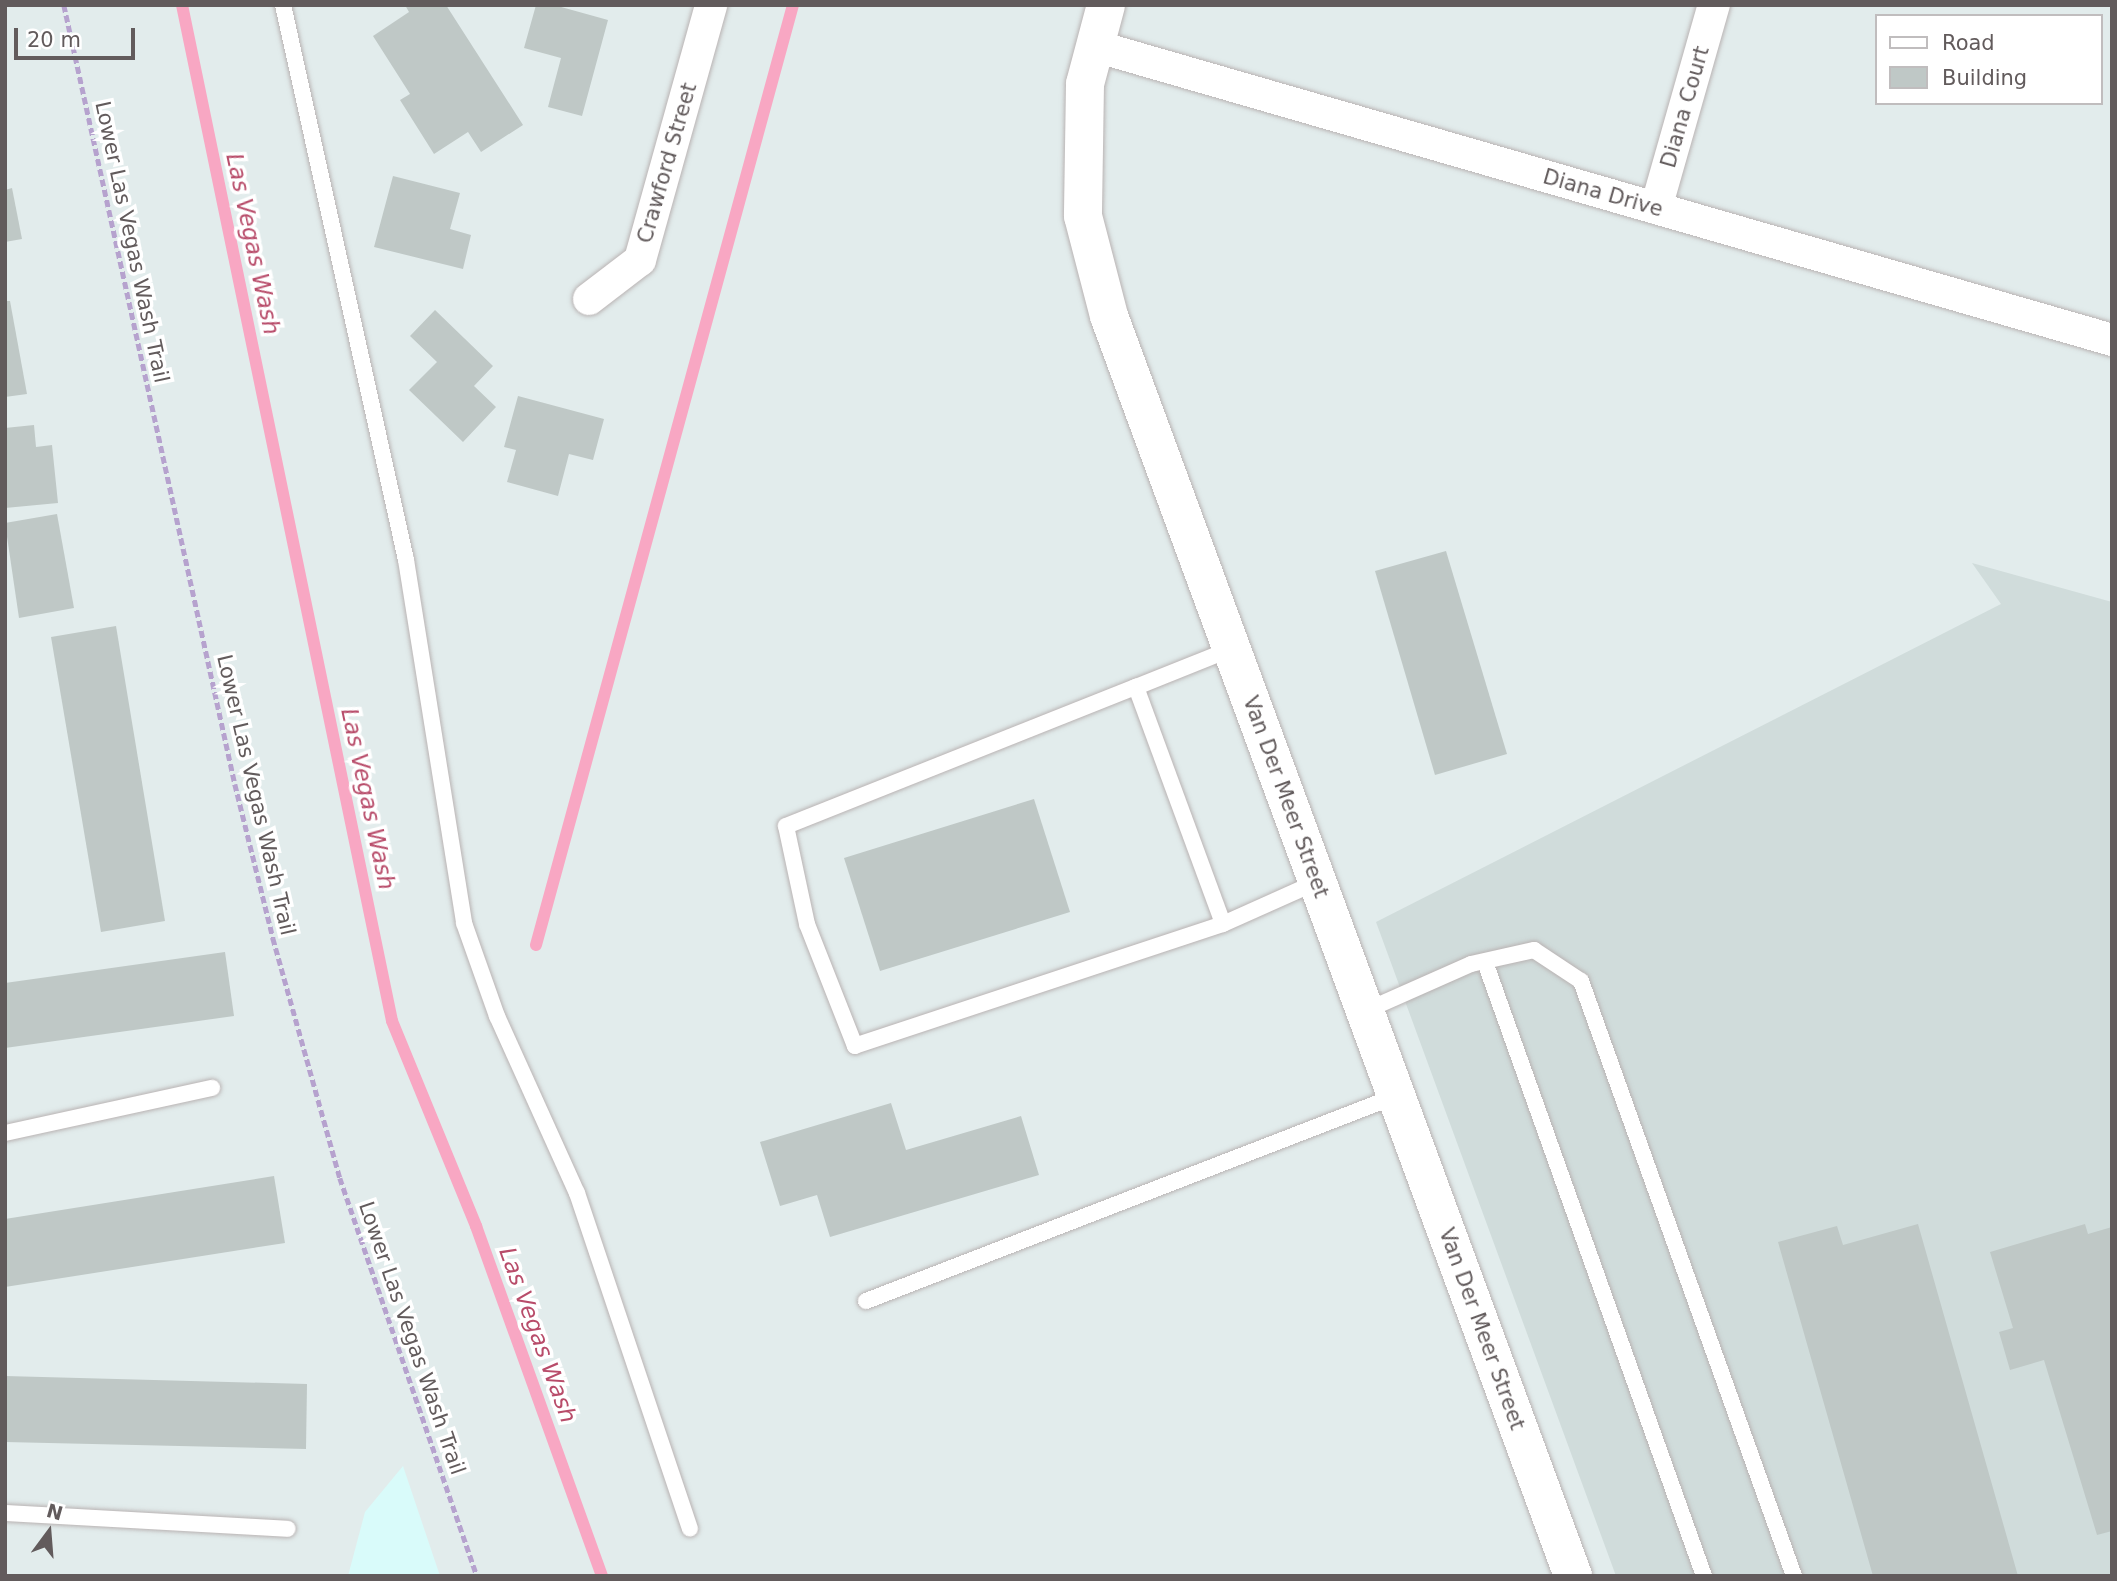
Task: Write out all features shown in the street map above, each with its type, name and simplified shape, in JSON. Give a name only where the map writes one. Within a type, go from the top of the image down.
[{"type":"street","name":"Crawford Street","points":[[589,299],[640,260],[711,5]]},
{"type":"street","name":"Van Der Meer Street","points":[[1106,5],[1085,84],[1083,216],[1109,316],[1573,1576]]},
{"type":"street","name":"Diana Court","points":[[1656,208],[1714,5]]},
{"type":"street","name":"Diana Drive","points":[[1095,46],[2112,340]]},
{"type":"lane","points":[[284,5],[406,560],[464,923],[497,1016],[577,1193],[690,1528]]},
{"type":"lane","points":[[1231,649],[786,827],[807,924],[855,1046],[1223,925],[1317,882]]},
{"type":"lane","points":[[1136,687],[1223,925]]},
{"type":"lane","points":[[1365,1011],[1485,962],[1534,950],[1581,981],[1794,1576]]},
{"type":"lane","points":[[1485,962],[1704,1576]]},
{"type":"lane","points":[[5,1133],[212,1088]]},
{"type":"lane","points":[[866,1301],[1396,1096]]},
{"type":"lane","points":[[5,1513],[288,1530]]},
{"type":"path","name":"Lower Las Vegas Wash Trail","points":[[64,5],[234,784],[273,938],[340,1178],[477,1576]]},
{"type":"shaded area","points":[[1972,563],[2112,602],[2112,1576],[1616,1576],[1376,922],[2001,604]]},
{"type":"shaded area","points":[[403,1466],[440,1576],[348,1576],[365,1512]]},
{"type":"building","points":[[405,5],[446,5],[523,125],[481,152],[468,132],[434,154],[400,100],[410,94],[373,36],[409,12]]},
{"type":"building","points":[[536,5],[554,5],[608,20],[582,116],[548,107],[561,58],[524,48]]},
{"type":"building","points":[[393,176],[460,193],[450,229],[471,235],[463,269],[374,247]]},
{"type":"building","points":[[12,188],[22,239],[5,242],[5,190]]},
{"type":"building","points":[[5,301],[10,301],[27,394],[5,397]]},
{"type":"building","points":[[435,310],[493,366],[474,386],[496,407],[463,442],[409,390],[437,362],[410,336]]},
{"type":"building","points":[[518,396],[604,419],[593,460],[569,454],[558,496],[507,482],[516,450],[504,447]]},
{"type":"building","points":[[34,425],[36,447],[52,445],[58,503],[5,508],[5,428]]},
{"type":"building","points":[[57,514],[74,608],[19,618],[5,523]]},
{"type":"building","points":[[1446,551],[1507,754],[1435,775],[1375,571]]},
{"type":"building","points":[[116,626],[165,921],[101,932],[51,637]]},
{"type":"building","points":[[1034,799],[1070,912],[880,971],[844,858]]},
{"type":"building","points":[[225,952],[234,1016],[5,1048],[5,983]]},
{"type":"building","points":[[891,1103],[906,1150],[1021,1116],[1039,1175],[830,1237],[817,1195],[780,1206],[760,1142]]},
{"type":"building","points":[[274,1176],[285,1243],[5,1287],[5,1219]]},
{"type":"building","points":[[1918,1224],[2018,1576],[1873,1576],[1778,1242],[1837,1226],[1843,1245]]},
{"type":"building","points":[[2085,1224],[2088,1234],[2112,1227],[2112,1531],[2097,1535],[2044,1360],[2010,1370],[1999,1332],[2013,1328],[1990,1252]]},
{"type":"building","points":[[5,1376],[307,1384],[306,1449],[5,1442]]},
{"type":"waterway","name":"Las Vegas Wash","points":[[182,5],[392,1021],[476,1226],[602,1576]]},
{"type":"waterway","name":"Las Vegas Wash","points":[[536,945],[793,5]]}]
